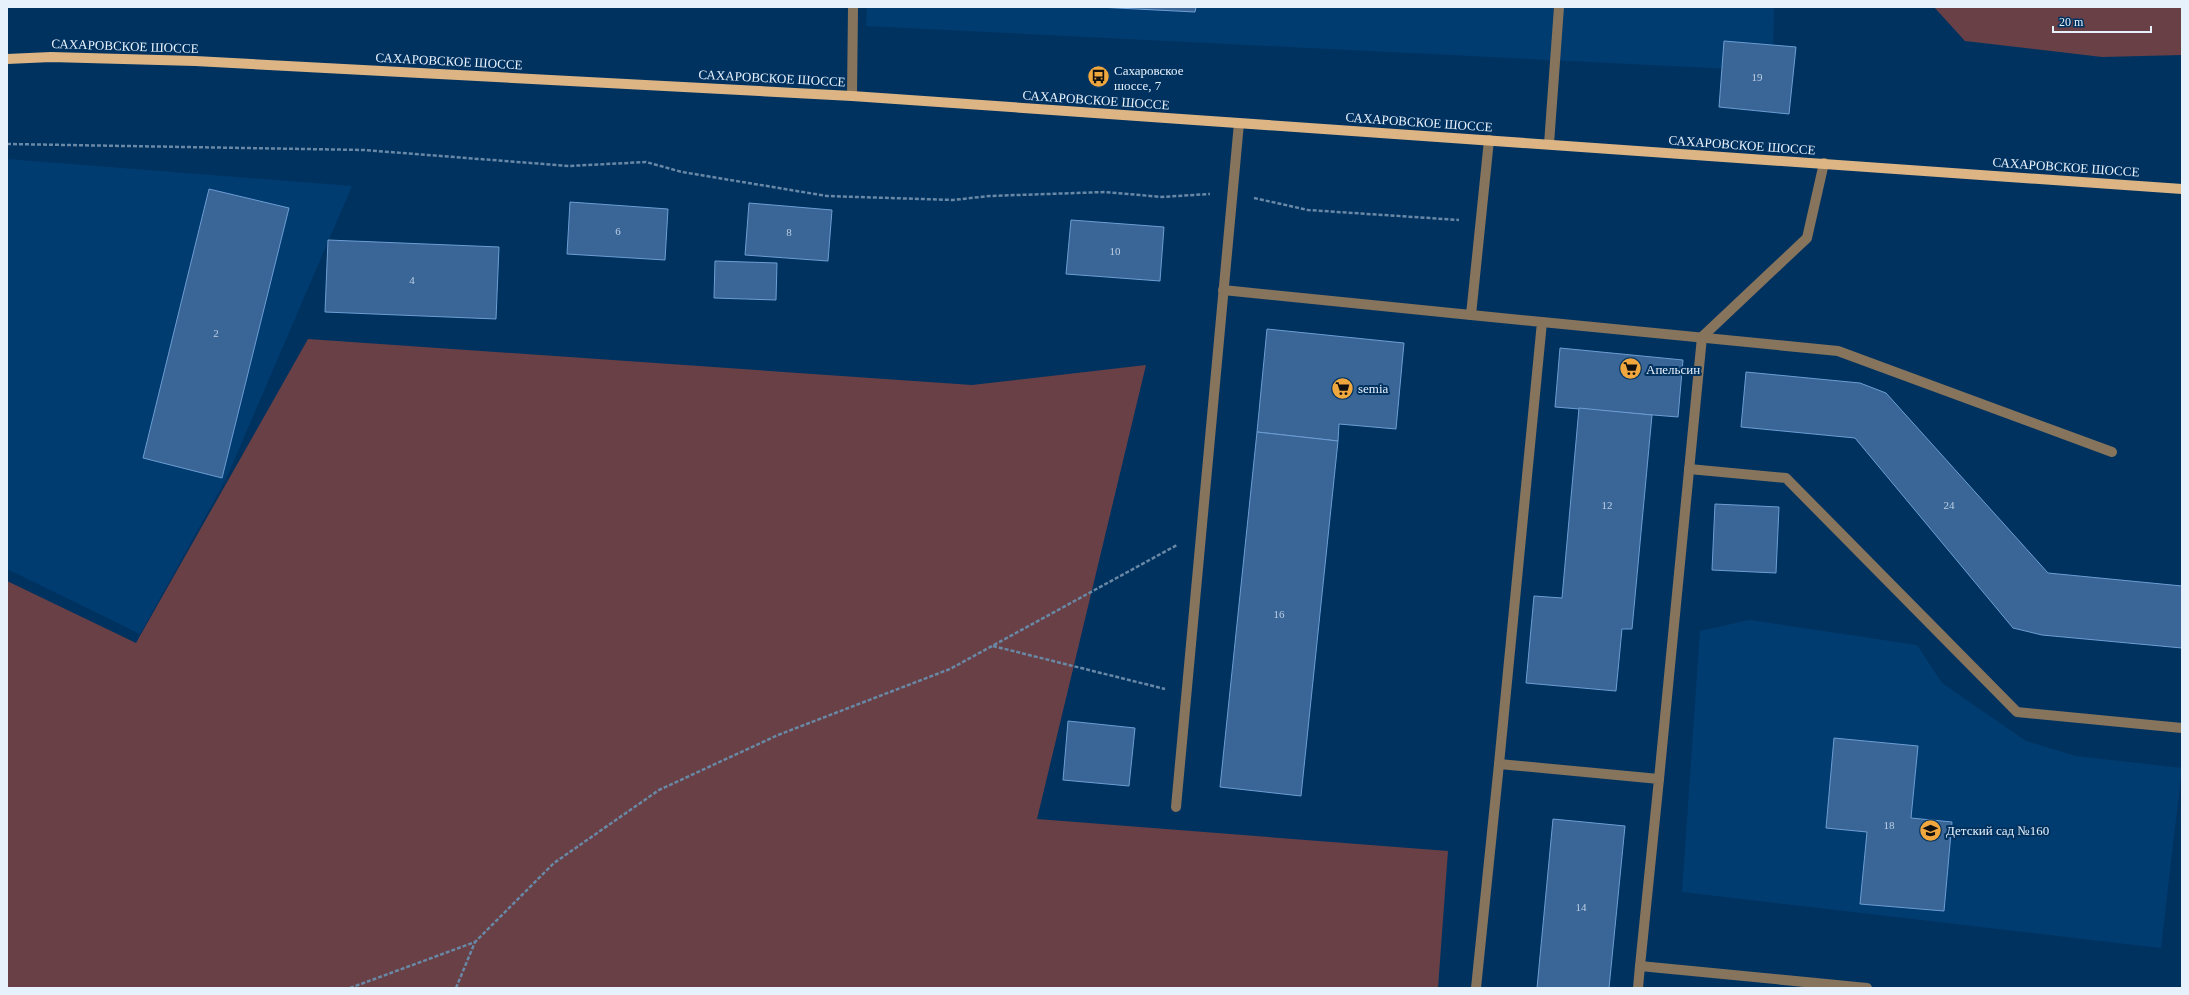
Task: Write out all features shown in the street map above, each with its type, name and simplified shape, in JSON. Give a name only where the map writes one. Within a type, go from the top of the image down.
[{"type":"main road","name":"САХАРОВСКОЕ ШОССЕ","points":[[7,59],[51,56],[195,61],[852,96],[2182,188]]},
{"type":"lane","points":[[852,96],[853,7]]},
{"type":"lane","points":[[1549,144],[1559,7]]},
{"type":"lane","points":[[1176,807],[1239,123]]},
{"type":"lane","points":[[1471,315],[1489,140]]},
{"type":"lane","points":[[1638,988],[1702,337],[1807,238],[1824,164]]},
{"type":"lane","points":[[1223,290],[1838,351],[2112,452]]},
{"type":"lane","points":[[1476,988],[1542,322]]},
{"type":"lane","points":[[1689,468],[1786,478],[2017,712],[2182,728]]},
{"type":"lane","points":[[1499,764],[1659,779]]},
{"type":"lane","points":[[1640,966],[1867,988]]},
{"type":"path","points":[[7,144],[364,150],[569,166],[646,162],[682,172],[827,196],[953,200],[989,196],[1105,192],[1162,197],[1232,193],[1308,210],[1432,217],[1480,222]]},
{"type":"path","points":[[456,988],[475,942],[554,864],[659,790],[778,735],[950,669],[1201,532]]},
{"type":"path","points":[[992,646],[1186,694]]},
{"type":"path","points":[[350,988],[475,942]]},
{"type":"shaded area","points":[[867,7],[1774,7],[1773,71],[866,26]]},
{"type":"shaded area","points":[[1934,7],[2182,7],[2182,55],[2102,57],[1965,41]]},
{"type":"shaded area","points":[[7,159],[352,186],[226,479],[140,634],[7,569]]},
{"type":"shaded area","points":[[308,339],[972,385],[1146,365],[1037,819],[1448,851],[1438,988],[7,988],[7,581],[136,643]]},
{"type":"shaded area","name":"Детский сад №160","points":[[1749,620],[1917,645],[1942,683],[2026,741],[2076,756],[2182,768],[2161,948],[1682,892],[1700,631]]},
{"type":"building","points":[[1098,7],[1196,7],[1195,12]]},
{"type":"building","points":[[1724,41],[1796,47],[1789,114],[1719,107]]},
{"type":"building","points":[[209,189],[289,208],[222,478],[143,458]]},
{"type":"building","points":[[570,202],[668,209],[665,260],[567,254]]},
{"type":"building","points":[[749,203],[832,210],[828,261],[745,255]]},
{"type":"building","points":[[1071,220],[1164,227],[1160,281],[1066,274]]},
{"type":"building","points":[[328,240],[499,247],[496,319],[325,312]]},
{"type":"building","points":[[715,261],[777,263],[776,300],[714,298]]},
{"type":"building","points":[[1267,329],[1404,343],[1396,429],[1339,424],[1338,441],[1257,432]]},
{"type":"building","points":[[1560,348],[1683,360],[1678,417],[1555,407]]},
{"type":"building","points":[[1746,372],[1860,383],[1886,393],[2048,573],[2182,586],[2182,648],[2042,635],[2013,628],[1855,438],[1741,427]]},
{"type":"building","points":[[1579,408],[1652,415],[1632,629],[1622,629],[1616,691],[1526,683],[1534,596],[1562,598]]},
{"type":"building","points":[[1257,432],[1338,441],[1301,796],[1220,787]]},
{"type":"building","points":[[1715,504],[1779,507],[1776,573],[1712,570]]},
{"type":"building","points":[[1068,721],[1135,728],[1129,786],[1063,780]]},
{"type":"building","points":[[1834,738],[1918,746],[1911,818],[1952,822],[1944,911],[1860,904],[1867,832],[1826,828]]},
{"type":"building","points":[[1553,819],[1625,826],[1609,988],[1537,988]]},
{"type":"place","name":"Сахаровское шоссе, 7","points":[[1099,77]]},
{"type":"place","name":"Апельсин","points":[[1630,369]]},
{"type":"place","name":"semia","points":[[1343,388]]},
{"type":"place","name":"Детский сад №160","points":[[1930,830]]}]
